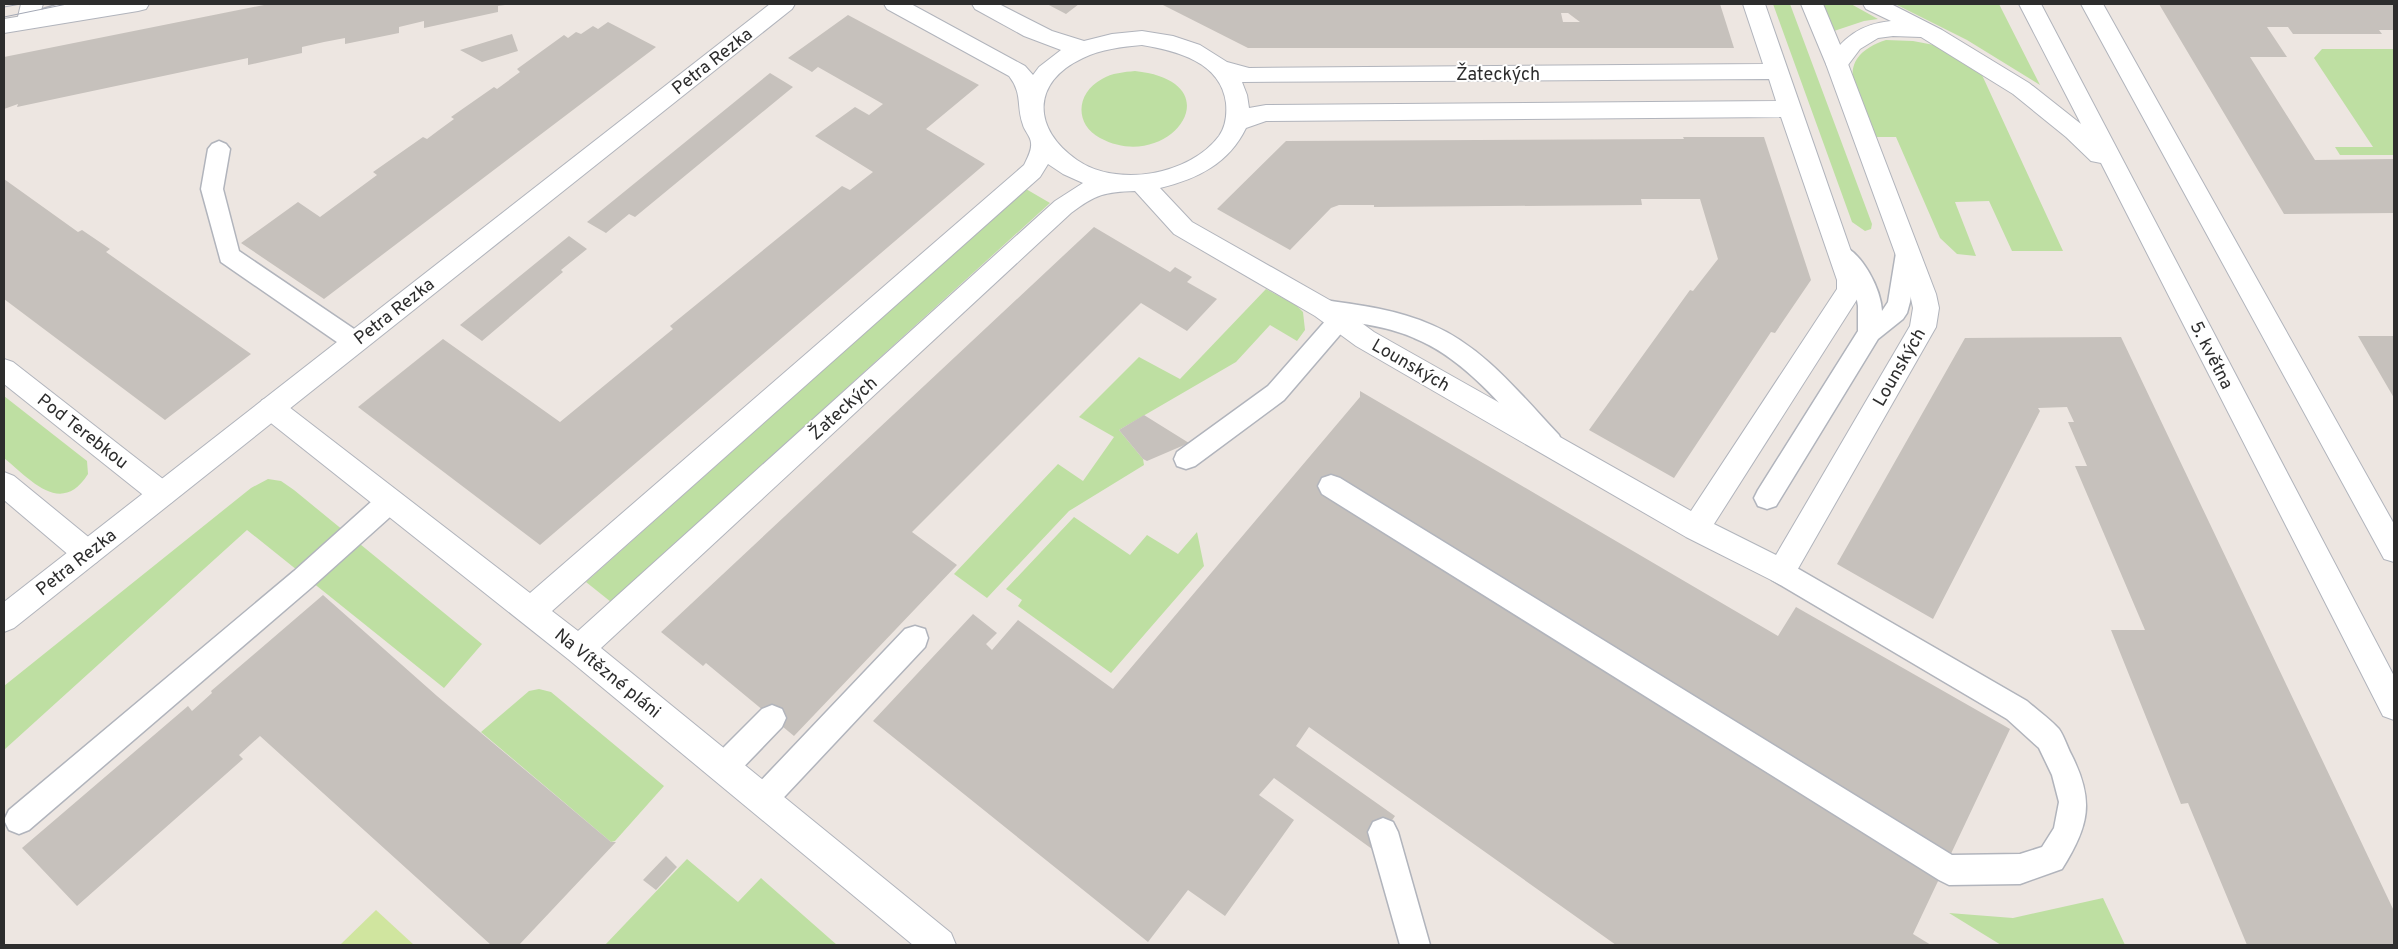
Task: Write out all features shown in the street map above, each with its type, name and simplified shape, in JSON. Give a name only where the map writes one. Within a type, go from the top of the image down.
[{"type":"street","points":[[4,26],[30,12],[97,12],[138,4]]},
{"type":"street","name":"Petra Rezka","points":[[4,619],[784,4]]},
{"type":"street","name":"Žateckých","points":[[895,4],[1017,71],[1027,83],[1032,103],[1032,124],[1042,144],[1055,158],[1072,169],[1092,178],[1128,183]]},
{"type":"street","name":"Žateckých","points":[[983,4],[1049,40],[1084,48]]},
{"type":"street","points":[[1696,528],[1850,290],[1849,280],[1754,4]]},
{"type":"street","name":"Lounských","points":[[1128,183],[1183,228],[1332,315],[1365,339],[1696,528],[1781,572],[1923,328],[1926,308],[1837,64],[1812,4]]},
{"type":"street","points":[[1874,4],[1935,35],[1993,68],[2046,106],[2083,138],[2122,182]]},
{"type":"street","name":"5. května","points":[[2030,4],[2394,706]]},
{"type":"street","points":[[2092,4],[2394,550]]},
{"type":"street","points":[[1837,64],[1845,49],[1872,31],[1900,28],[1935,35]]},
{"type":"street","name":"Žateckých","points":[[1032,103],[1037,86],[1049,71],[1064,58],[1084,48],[1112,40],[1142,38],[1162,40],[1198,52],[1219,67],[1249,76],[1778,71]]},
{"type":"street","name":"Žateckých","points":[[578,649],[1079,194],[1096,186],[1171,178],[1197,168],[1218,153],[1229,138],[1236,123],[1238,104],[1232,84],[1219,67]]},
{"type":"street","name":"Žateckých","points":[[1236,123],[1252,116],[1266,113],[1790,109]]},
{"type":"street","points":[[531,611],[1032,171],[1040,158],[1042,144]]},
{"type":"street","name":"Pod Terebkou","points":[[4,369],[162,494]]},
{"type":"street","name":"Na Vítězné pláni","points":[[271,408],[531,611],[939,945]]},
{"type":"street","points":[[4,484],[87,553]]},
{"type":"lane","points":[[30,12],[80,4]]},
{"type":"lane","points":[[219,149],[212,189],[229,256],[355,342]]},
{"type":"lane","points":[[1839,252],[1867,289],[1871,303],[1870,332]]},
{"type":"lane","points":[[1767,498],[1870,332],[1895,313],[1900,302],[1907,253]]},
{"type":"lane","points":[[1186,459],[1276,393],[1332,315],[1380,317],[1425,332],[1463,354],[1558,449]]},
{"type":"lane","points":[[1331,486],[1949,870],[2020,869],[2052,859],[2068,833],[2073,802],[2066,773],[2049,739],[2017,710],[1781,572]]},
{"type":"lane","points":[[19,820],[303,579],[390,501]]},
{"type":"lane","points":[[762,800],[915,638]]},
{"type":"lane","points":[[723,768],[772,718]]},
{"type":"lane","points":[[1384,832],[1415,945]]},
{"type":"green space","points":[[1773,4],[1790,4],[1872,224],[1871,229],[1865,231],[1852,222]]},
{"type":"green space","points":[[1822,4],[1851,4],[1878,19],[1864,21],[1834,31]]},
{"type":"green space","points":[[1895,4],[1999,4],[2040,85],[1967,40]]},
{"type":"green space","points":[[1886,40],[1913,41],[1934,45],[1982,75],[2063,251],[2012,251],[1989,201],[1955,202],[1976,256],[1957,254],[1940,238],[1896,137],[1874,137],[1856,94],[1853,68],[1858,58],[1869,48]]},
{"type":"green space","points":[[2322,49],[2394,49],[2394,157],[2393,155],[2340,155],[2335,147],[2373,147],[2314,58]]},
{"type":"green space","points":[[1135,71],[1166,79],[1182,91],[1187,107],[1182,122],[1168,136],[1149,145],[1125,146],[1100,138],[1092,132],[1082,117],[1083,100],[1093,85],[1102,79],[1122,72]]},
{"type":"green space","points":[[1026,189],[1050,203],[611,602],[586,582]]},
{"type":"green space","points":[[1266,289],[1296,305],[1303,312],[1305,330],[1297,341],[1270,325],[1236,362],[1119,430],[1143,459],[1144,465],[1069,511],[987,598],[954,574],[1058,464],[1083,481],[1114,437],[1079,417],[1139,357],[1180,379]]},
{"type":"green space","points":[[4,396],[87,461],[88,474],[78,487],[67,493],[56,493],[46,490],[35,484],[4,458]]},
{"type":"green space","points":[[268,479],[281,481],[294,490],[482,644],[444,688],[247,530],[4,750],[4,686],[251,488]]},
{"type":"green space","points":[[1074,517],[1130,555],[1147,535],[1178,554],[1197,532],[1204,566],[1111,673],[1018,606],[1022,600],[1006,589]]},
{"type":"green space","points":[[539,689],[551,692],[664,786],[615,841],[611,842],[481,732],[529,691]]},
{"type":"green space","points":[[687,859],[738,902],[761,878],[837,945],[605,945]]},
{"type":"green space","points":[[2103,898],[2125,945],[2001,945],[1949,913],[2013,918]]},
{"type":"green space","points":[[376,910],[414,945],[340,945]]},
{"type":"building","points":[[269,4],[505,5],[498,6],[498,12],[424,28],[424,21],[399,27],[399,33],[345,44],[345,38],[302,47],[302,53],[248,65],[248,58],[17,107],[18,104],[4,109],[4,57]]},
{"type":"building","points":[[1047,4],[1079,4],[1066,14]]},
{"type":"building","points":[[1161,4],[1720,4],[1734,48],[1248,48]],"holes":[[[1561,13],[1568,13],[1580,22],[1563,22]]]},
{"type":"building","points":[[2159,4],[2394,4],[2394,30],[2379,30],[2382,34],[2293,34],[2288,27],[2267,27],[2287,57],[2250,57],[2315,160],[2394,159],[2394,213],[2284,214]]},
{"type":"building","points":[[848,15],[979,85],[926,129],[985,164],[540,545],[358,407],[443,339],[560,422],[673,329],[670,326],[842,186],[850,190],[873,172],[815,136],[855,107],[869,115],[883,104],[818,67],[812,72],[788,58]]},
{"type":"building","points":[[608,22],[656,47],[324,299],[241,243],[298,202],[320,217],[377,175],[373,172],[423,137],[427,139],[454,119],[451,117],[494,87],[497,89],[520,72],[517,69],[564,35],[568,38],[576,32],[581,34],[593,26],[598,29]]},
{"type":"building","points":[[512,34],[518,51],[482,62],[460,50]]},
{"type":"building","points":[[770,73],[793,87],[635,217],[629,214],[606,233],[587,222]]},
{"type":"building","points":[[1683,137],[1764,137],[1811,280],[1775,333],[1771,332],[1674,478],[1589,430],[1690,290],[1693,291],[1718,259],[1700,199],[1641,199],[1642,205],[1374,207],[1374,205],[1339,205],[1331,208],[1290,250],[1217,209],[1286,141],[1684,139]]},
{"type":"building","points":[[4,179],[78,232],[82,230],[110,249],[106,252],[251,354],[165,420],[4,299]]},
{"type":"building","points":[[1094,227],[1170,272],[1175,267],[1192,277],[1187,282],[1217,299],[1187,331],[1141,303],[912,532],[957,565],[794,736],[706,663],[703,666],[661,632]]},
{"type":"building","points":[[569,236],[587,249],[482,341],[460,325]]},
{"type":"building","points":[[2358,336],[2394,336],[2394,398]]},
{"type":"building","points":[[2121,337],[2394,911],[2394,945],[2247,945],[2188,803],[2181,804],[2111,630],[2145,630],[2075,466],[2087,466],[2068,422],[2074,422],[2067,407],[2038,408],[2040,411],[1933,619],[1837,564],[1965,338]]},
{"type":"building","points":[[1360,391],[1778,636],[1796,607],[2010,729],[1913,934],[1931,945],[1616,945],[1309,727],[1296,746],[1395,816],[1372,849],[1274,778],[1259,795],[1294,820],[1225,916],[1188,890],[1148,942],[873,721],[973,614],[997,633],[986,644],[992,650],[1018,620],[1113,689],[1360,397]]},
{"type":"building","points":[[1144,415],[1189,443],[1147,461],[1143,459],[1119,430]]},
{"type":"building","points":[[323,595],[437,696],[611,842],[616,842],[519,945],[491,945],[260,736],[239,755],[243,759],[77,906],[22,848],[188,706],[192,711],[212,693],[211,691]]},
{"type":"building","points":[[666,856],[677,867],[656,890],[643,880]]},
{"type":"tram line","points":[[4,7],[21,4]]},
{"type":"tram line","points":[[4,17],[67,4]]}]
